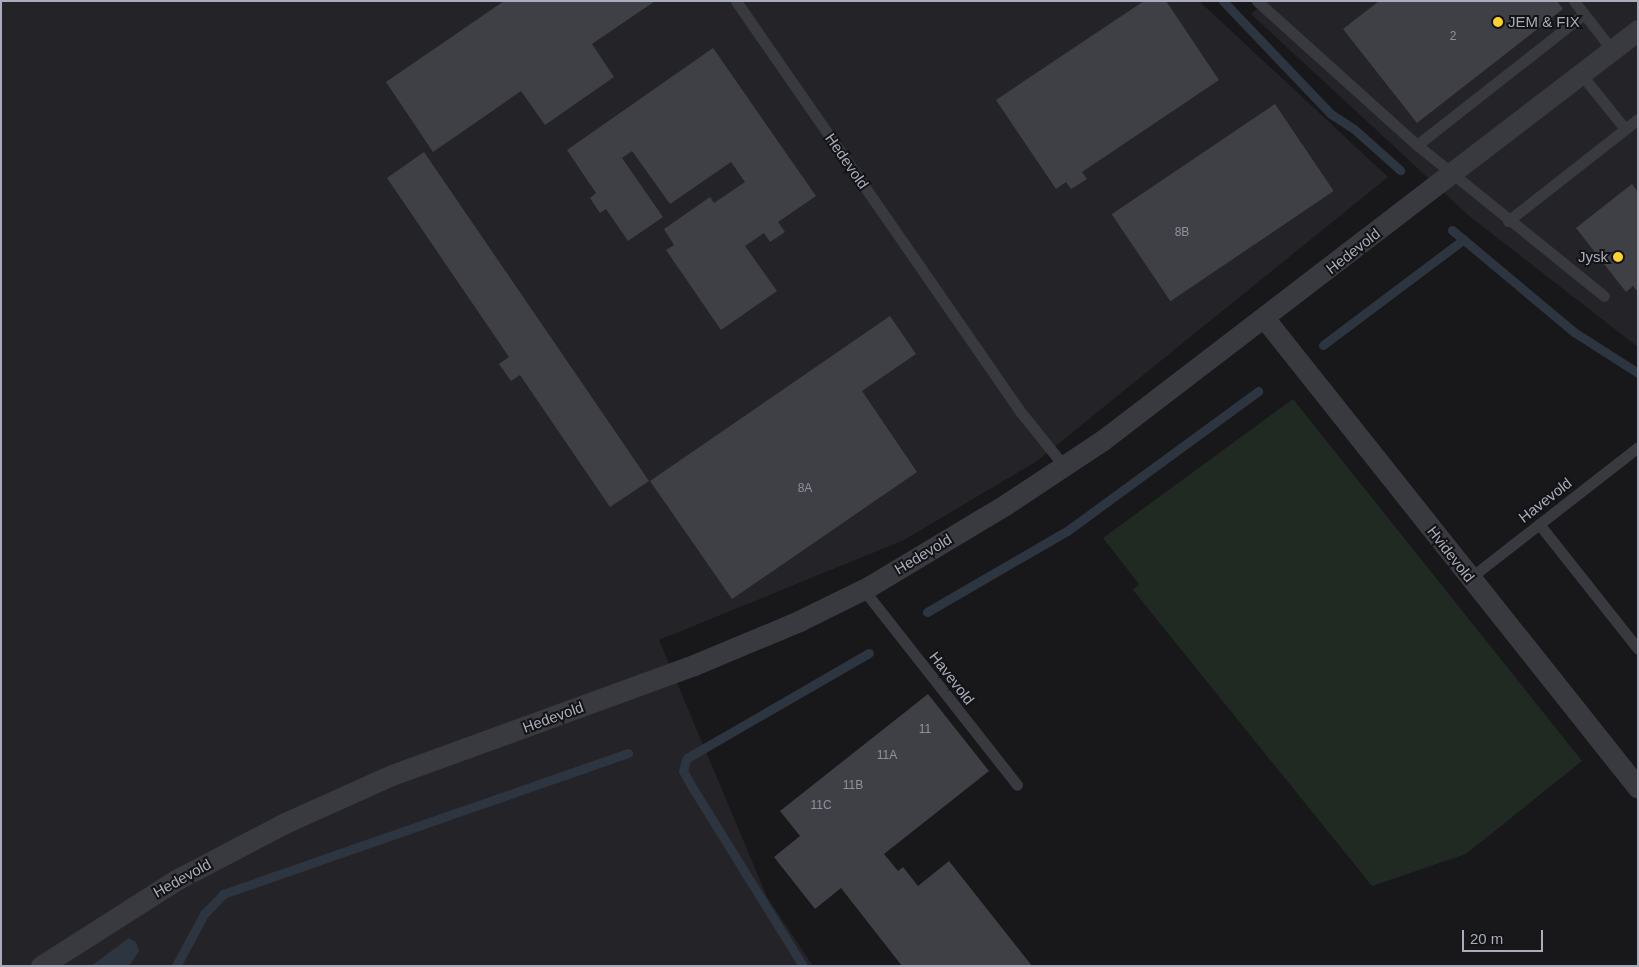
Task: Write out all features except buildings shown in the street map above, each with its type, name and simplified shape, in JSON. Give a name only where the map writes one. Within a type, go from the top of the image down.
[{"type":"street","name":"Hedevold","points":[[41,966],[176,880],[285,823],[392,775],[694,666],[799,621],[863,589],[1064,466],[1265,319],[1638,30]]},
{"type":"street","name":"Hvidevold","points":[[1265,319],[1638,788]]},
{"type":"lane","name":"Hedevold","points":[[736,1],[1013,401],[1064,466]]},
{"type":"lane","points":[[1257,1],[1417,146],[1508,221],[1604,296]]},
{"type":"lane","points":[[1574,1],[1612,50]]},
{"type":"lane","points":[[1417,146],[1584,14]]},
{"type":"lane","points":[[1581,74],[1625,129]]},
{"type":"lane","points":[[1508,221],[1638,119]]},
{"type":"lane","name":"Havevold","points":[[1470,578],[1638,446]]},
{"type":"lane","points":[[1539,524],[1638,649]]},
{"type":"lane","name":"Havevold","points":[[863,589],[1017,785]]},
{"type":"shaded area","points":[[1,1],[1199,1],[1388,177],[1037,461],[904,540],[659,640],[767,897],[813,966],[1,966]]},
{"type":"shaded area","points":[[1267,1],[1638,1],[1638,347],[1468,215],[1251,14]]},
{"type":"shaded area","points":[[1293,399],[1582,761],[1466,854],[1372,886],[1133,590],[1139,584],[1103,538]]},
{"type":"shaded area","points":[[129,938],[136,942],[139,951],[129,966],[91,966]]},
{"type":"waterway","points":[[1223,1],[1331,114],[1354,129],[1400,170]]},
{"type":"waterway","points":[[1452,230],[1574,332],[1638,373]]},
{"type":"waterway","points":[[1323,345],[1464,239]]},
{"type":"waterway","points":[[927,612],[1067,531],[1258,391]]},
{"type":"waterway","points":[[803,966],[683,771],[687,758],[869,653]]},
{"type":"waterway","points":[[176,966],[204,914],[223,894],[628,753]]},
{"type":"place","name":"JEM & FIX","points":[[1498,22]]},
{"type":"place","name":"Jysk","points":[[1618,257]]}]
